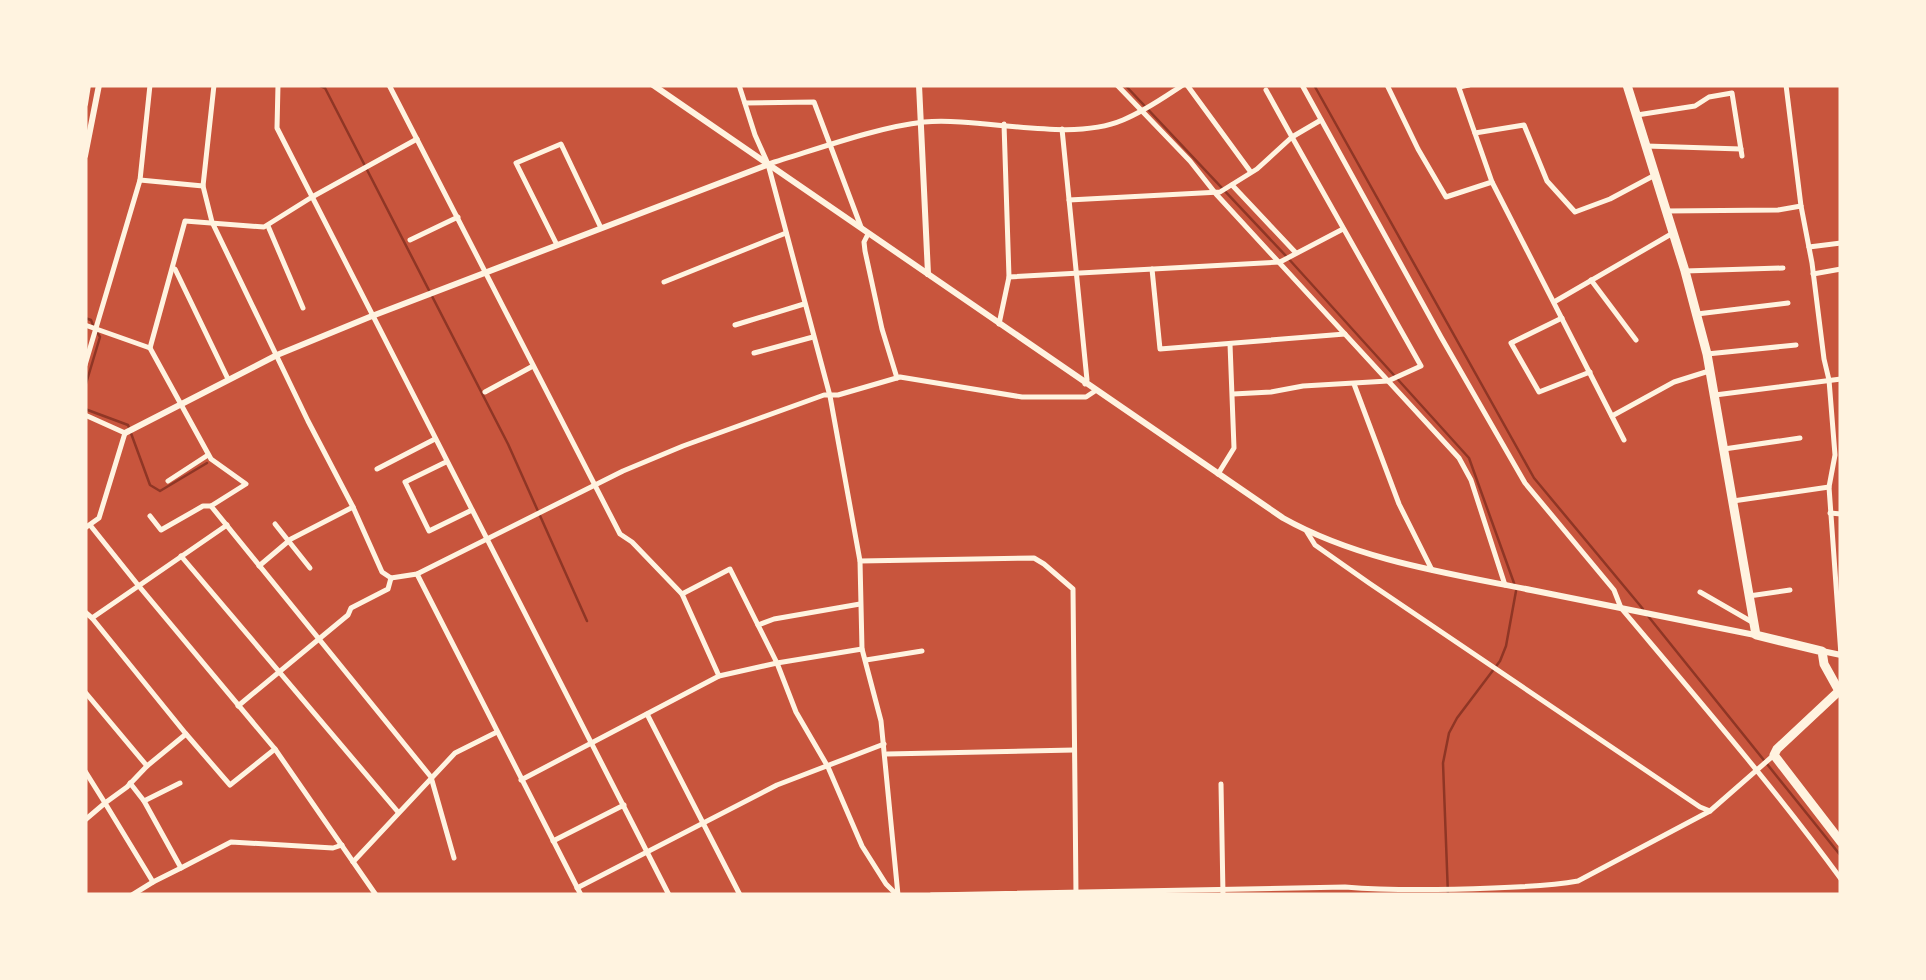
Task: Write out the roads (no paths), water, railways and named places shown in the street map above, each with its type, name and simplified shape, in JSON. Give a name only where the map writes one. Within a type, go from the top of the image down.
[{"type":"main road","points":[[1627,85],[1711,370],[1756,635],[1822,650],[1824,664],[1840,690],[1772,756],[1841,842]]},
{"type":"street","points":[[85,104],[88,85]]},
{"type":"street","points":[[85,156],[98,85]]},
{"type":"street","points":[[85,365],[140,180],[150,85]]},
{"type":"street","points":[[214,85],[203,186],[212,222],[382,572],[391,578],[417,574],[594,485],[683,446],[824,395],[897,378],[1022,397],[1086,397],[1095,391]]},
{"type":"street","points":[[278,85],[277,128],[669,895]]},
{"type":"street","points":[[389,85],[620,534],[682,594],[720,676]]},
{"type":"street","points":[[653,85],[1095,391],[1306,531],[1362,553],[1432,570],[1756,635]]},
{"type":"street","points":[[738,85],[768,164],[830,396],[860,562],[862,649],[886,754],[897,895]]},
{"type":"street","points":[[919,85],[928,274]]},
{"type":"street","points":[[1117,85],[1459,458],[1470,480],[1504,585]]},
{"type":"street","points":[[376,895],[276,749],[88,526],[99,518],[125,434],[278,354],[372,316],[768,164],[920,122],[959,120],[1062,129],[1099,127],[1121,122],[1185,85],[1251,172]]},
{"type":"street","points":[[1302,85],[1525,483],[1614,590],[1620,608],[1757,769],[1841,879]]},
{"type":"street","points":[[1388,85],[1446,197],[1492,182]]},
{"type":"street","points":[[1469,85],[1458,86],[1492,182],[1624,440]]},
{"type":"street","points":[[1786,85],[1838,455],[1828,487],[1841,655],[1822,650]]},
{"type":"street","points":[[1233,394],[1396,380],[1421,366],[1266,90]]},
{"type":"street","points":[[1637,115],[1695,106],[1709,97],[1732,94],[1741,153],[1646,146]]},
{"type":"street","points":[[745,103],[814,102],[865,231],[882,330],[897,378]]},
{"type":"street","points":[[1070,200],[1216,194],[1251,172],[1292,136],[1321,120]]},
{"type":"street","points":[[999,324],[1009,277],[1004,124]]},
{"type":"street","points":[[1475,133],[1524,125],[1547,181],[1575,212],[1655,176]]},
{"type":"street","points":[[1062,129],[1085,384]]},
{"type":"street","points":[[150,348],[185,221],[268,226],[418,138]]},
{"type":"street","points":[[557,244],[516,164],[560,144],[600,228]]},
{"type":"street","points":[[140,180],[203,186]]},
{"type":"street","points":[[1232,184],[1296,253]]},
{"type":"street","points":[[1666,211],[1778,210],[1801,206]]},
{"type":"street","points":[[410,240],[458,217]]},
{"type":"street","points":[[268,226],[303,308]]},
{"type":"street","points":[[1009,277],[1280,262],[1343,229]]},
{"type":"street","points":[[664,282],[786,233]]},
{"type":"street","points":[[1554,302],[1673,233]]},
{"type":"street","points":[[1809,247],[1841,243]]},
{"type":"street","points":[[174,267],[228,379]]},
{"type":"street","points":[[1684,271],[1783,268]]},
{"type":"street","points":[[1814,274],[1841,268]]},
{"type":"street","points":[[1152,269],[1160,349],[1345,334]]},
{"type":"street","points":[[1592,280],[1636,340]]},
{"type":"street","points":[[735,325],[805,304]]},
{"type":"street","points":[[1697,314],[1788,304]]},
{"type":"street","points":[[1562,318],[1511,343],[1539,392],[1590,372]]},
{"type":"street","points":[[85,325],[150,348],[211,459],[246,484],[161,530],[150,516]]},
{"type":"street","points":[[754,353],[814,337]]},
{"type":"street","points":[[1218,474],[1234,448],[1230,344]]},
{"type":"street","points":[[1707,354],[1796,345]]},
{"type":"street","points":[[484,392],[534,366]]},
{"type":"street","points":[[1612,416],[1674,382],[1711,370]]},
{"type":"street","points":[[1715,395],[1841,380]]},
{"type":"street","points":[[1354,384],[1399,504],[1432,570]]},
{"type":"street","points":[[85,416],[125,434]]},
{"type":"street","points":[[1724,449],[1800,438]]},
{"type":"street","points":[[377,469],[435,439]]},
{"type":"street","points":[[168,480],[209,455]]},
{"type":"street","points":[[447,462],[405,482],[429,530],[472,510]]},
{"type":"street","points":[[1733,501],[1828,487]]},
{"type":"street","points":[[210,506],[431,776],[454,858]]},
{"type":"street","points":[[260,566],[288,541],[353,508]]},
{"type":"street","points":[[1830,513],[1841,514]]},
{"type":"street","points":[[274,524],[310,568]]},
{"type":"street","points":[[92,618],[226,525]]},
{"type":"street","points":[[1306,531],[1316,545],[1370,583],[1700,807],[1710,810]]},
{"type":"street","points":[[182,556],[398,812]]},
{"type":"street","points":[[860,562],[1034,558],[1073,590],[1076,893]]},
{"type":"street","points":[[682,594],[730,569],[777,663],[796,712],[828,767],[862,846],[897,895]]},
{"type":"street","points":[[417,574],[580,895]]},
{"type":"street","points":[[238,706],[348,616],[352,608],[388,589],[391,578]]},
{"type":"street","points":[[1749,596],[1790,590]]},
{"type":"street","points":[[1700,592],[1754,623]]},
{"type":"street","points":[[758,625],[860,604]]},
{"type":"street","points":[[85,612],[230,785],[276,749]]},
{"type":"street","points":[[522,780],[720,676],[862,649]]},
{"type":"street","points":[[866,660],[922,651]]},
{"type":"street","points":[[85,692],[146,766]]},
{"type":"street","points":[[647,714],[740,895]]},
{"type":"street","points":[[353,862],[454,754],[497,732]]},
{"type":"street","points":[[85,820],[186,734]]},
{"type":"street","points":[[577,888],[778,784],[884,744]]},
{"type":"street","points":[[886,754],[1074,750]]},
{"type":"street","points":[[932,895],[1344,887],[1438,893],[1557,885],[1578,881],[1710,810],[1772,756]]},
{"type":"street","points":[[85,771],[153,882]]},
{"type":"street","points":[[144,801],[180,782]]},
{"type":"street","points":[[130,783],[181,868]]},
{"type":"street","points":[[1222,784],[1223,892]]},
{"type":"street","points":[[553,841],[624,805]]},
{"type":"street","points":[[132,895],[231,842],[342,846]]},
{"type":"street","points":[[1344,887],[1345,895]]},
{"type":"waterway","points":[[318,85],[325,88],[508,444],[587,621]]},
{"type":"waterway","points":[[1125,85],[1469,458],[1514,583]]},
{"type":"waterway","points":[[1314,85],[1534,478],[1643,609]]},
{"type":"waterway","points":[[85,318],[93,325]]},
{"type":"waterway","points":[[85,387],[100,337],[97,332]]},
{"type":"waterway","points":[[85,409],[128,425],[150,485],[160,491],[207,463]]},
{"type":"waterway","points":[[1448,895],[1443,763],[1449,733],[1500,661],[1516,591]]},
{"type":"waterway","points":[[1648,616],[1841,856]]}]
